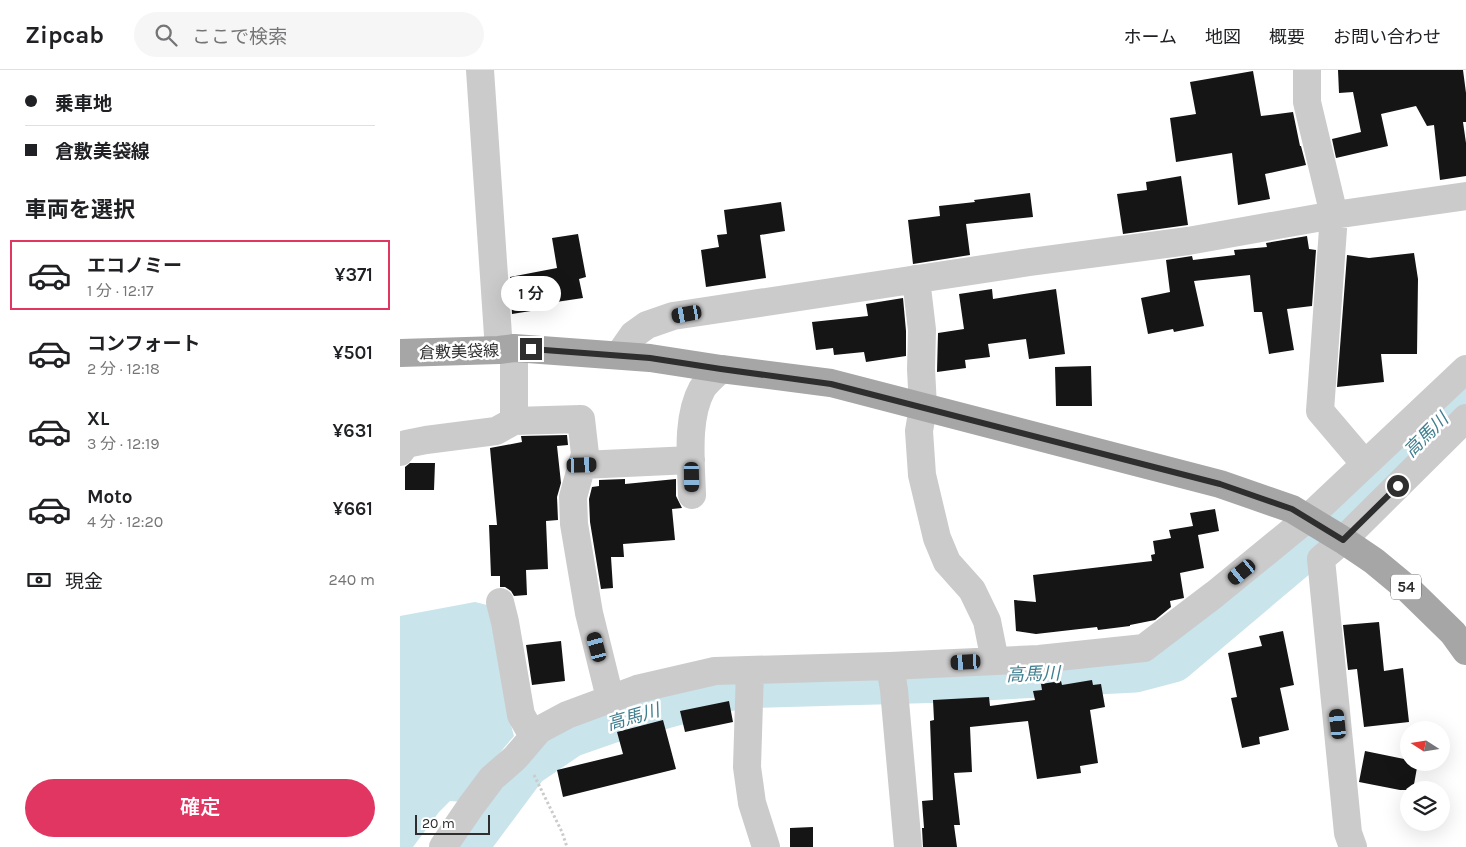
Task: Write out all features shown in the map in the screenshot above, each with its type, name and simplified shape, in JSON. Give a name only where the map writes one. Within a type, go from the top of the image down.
[{"type":"main road","name":"倉敷美袋線","points":[[400,352],[506,349],[619,355],[831,384],[1220,484],[1292,509],[1325,528],[1374,561],[1409,590],[1453,633],[1466,651]]},
{"type":"street","points":[[480,70],[514,421]]},
{"type":"street","points":[[1307,70],[1307,102],[1334,214],[1320,411],[1365,464]]},
{"type":"street","points":[[619,355],[633,336],[647,325],[672,316],[916,279],[1188,241],[1334,214],[1466,196]]},
{"type":"street","points":[[916,279],[922,330],[921,369],[923,407],[919,431],[922,475],[937,538],[947,562],[972,590],[988,621],[995,661]]},
{"type":"street","points":[[692,494],[693,408],[702,388],[721,369]]},
{"type":"street","points":[[1353,847],[1348,833],[1321,559],[1325,528],[1365,464],[1466,370]]},
{"type":"street","points":[[443,847],[492,778],[515,758],[539,730],[567,715],[637,689],[715,671],[750,682],[891,676],[995,661],[1039,659],[1144,648],[1215,594],[1325,528],[1466,418]]},
{"type":"street","points":[[400,452],[406,444],[496,431],[514,421],[581,419],[585,454],[573,497],[574,524],[589,613],[610,698]]},
{"type":"street","points":[[582,465],[691,460]]},
{"type":"street","points":[[500,602],[521,715],[534,736]]},
{"type":"street","points":[[891,676],[908,847]]},
{"type":"street","points":[[750,682],[747,767],[752,803],[766,847]]},
{"type":"path","points":[[531,771],[537,779],[567,847]]},
{"type":"water","points":[[475,602],[487,605],[496,616],[506,707],[514,736],[481,775],[464,802],[450,801],[439,812],[413,847],[400,847],[400,616]]},
{"type":"building","points":[[1338,70],[1463,70],[1466,93],[1466,122],[1463,122],[1466,143],[1466,176],[1440,180],[1434,125],[1427,126],[1416,106],[1381,114],[1388,146],[1336,158],[1332,139],[1361,132],[1353,92],[1339,93]]},
{"type":"building","points":[[1253,71],[1261,116],[1293,112],[1306,165],[1265,174],[1270,199],[1238,205],[1232,153],[1176,162],[1170,118],[1196,114],[1190,82]]},
{"type":"building","points":[[1181,176],[1188,225],[1123,234],[1117,194],[1147,190],[1146,182]]},
{"type":"building","points":[[1030,193],[1033,217],[966,224],[970,255],[913,264],[908,220],[940,216],[939,206]]},
{"type":"building","points":[[781,202],[785,231],[760,235],[766,278],[706,287],[701,250],[719,247],[717,235],[727,234],[724,210]]},
{"type":"building","points":[[578,234],[586,277],[579,279],[583,298],[536,305],[537,310],[512,314],[510,277],[557,268],[552,238]]},
{"type":"building","points":[[1307,236],[1309,249],[1316,250],[1312,306],[1287,309],[1294,350],[1269,354],[1262,312],[1254,312],[1250,275],[1194,281],[1204,326],[1174,332],[1173,329],[1148,334],[1141,298],[1170,292],[1166,260],[1192,256],[1193,260],[1235,255],[1234,250],[1267,247],[1266,243]]},
{"type":"building","points":[[1414,253],[1418,279],[1417,354],[1381,354],[1384,382],[1337,387],[1347,255],[1369,258]]},
{"type":"building","points":[[992,289],[993,299],[1056,289],[1065,354],[1029,359],[1026,339],[988,344],[990,357],[965,360],[966,368],[937,372],[938,333],[964,329],[959,294]]},
{"type":"building","points":[[903,298],[906,356],[866,362],[864,352],[834,355],[833,348],[816,350],[812,322],[868,316],[866,304]]},
{"type":"building","points":[[1091,366],[1092,406],[1056,406],[1055,367]]},
{"type":"building","points":[[567,435],[568,445],[557,446],[561,483],[557,497],[558,520],[546,521],[548,569],[526,570],[527,595],[514,596],[505,587],[500,587],[500,576],[491,576],[489,525],[497,525],[490,448],[522,442],[521,436]]},
{"type":"building","points":[[410,463],[435,463],[434,490],[405,490],[405,467]]},
{"type":"building","points":[[625,479],[625,484],[676,479],[676,496],[682,508],[672,509],[675,540],[623,544],[624,557],[611,557],[613,588],[601,589],[590,522],[589,499],[592,487],[599,486],[599,480]]},
{"type":"building","points":[[1215,509],[1219,531],[1198,535],[1204,568],[1180,573],[1184,598],[1170,601],[1171,607],[1155,620],[1130,626],[1098,630],[1097,627],[1036,634],[1016,631],[1014,600],[1036,602],[1033,575],[1152,561],[1151,555],[1155,554],[1153,541],[1171,538],[1169,530],[1193,526],[1190,513]]},
{"type":"building","points":[[1379,622],[1384,671],[1403,668],[1409,721],[1364,727],[1357,669],[1348,670],[1343,625]]},
{"type":"building","points":[[1283,631],[1294,685],[1280,688],[1289,730],[1259,737],[1260,744],[1242,748],[1231,698],[1237,697],[1228,653],[1262,646],[1259,636]]},
{"type":"building","points":[[561,641],[565,681],[532,685],[526,645]]},
{"type":"building","points":[[1092,680],[1093,685],[1101,684],[1105,707],[1090,710],[1098,763],[1080,766],[1081,773],[1037,779],[1028,721],[970,727],[972,772],[954,773],[960,825],[954,825],[957,847],[923,847],[922,801],[933,800],[930,721],[934,720],[933,700],[989,697],[990,706],[1035,700],[1033,691],[1042,690],[1041,684],[1061,681],[1062,685]]},
{"type":"building","points":[[729,701],[733,722],[685,732],[680,711]]},
{"type":"building","points":[[663,720],[676,769],[563,797],[557,770],[623,754],[617,732]]},
{"type":"building","points":[[1365,751],[1400,758],[1400,771],[1416,771],[1415,781],[1400,781],[1400,790],[1359,782]]},
{"type":"building","points":[[813,827],[813,847],[790,847],[790,828]]},
{"type":"waterway","name":"高馬川","points":[[465,847],[526,765],[570,735],[610,721],[738,686],[947,680],[1135,670],[1173,660],[1301,552],[1367,493],[1466,396]]},
{"type":"route","points":[[531,349],[650,358],[831,384],[1220,484],[1292,509],[1343,540],[1398,486]]}]
